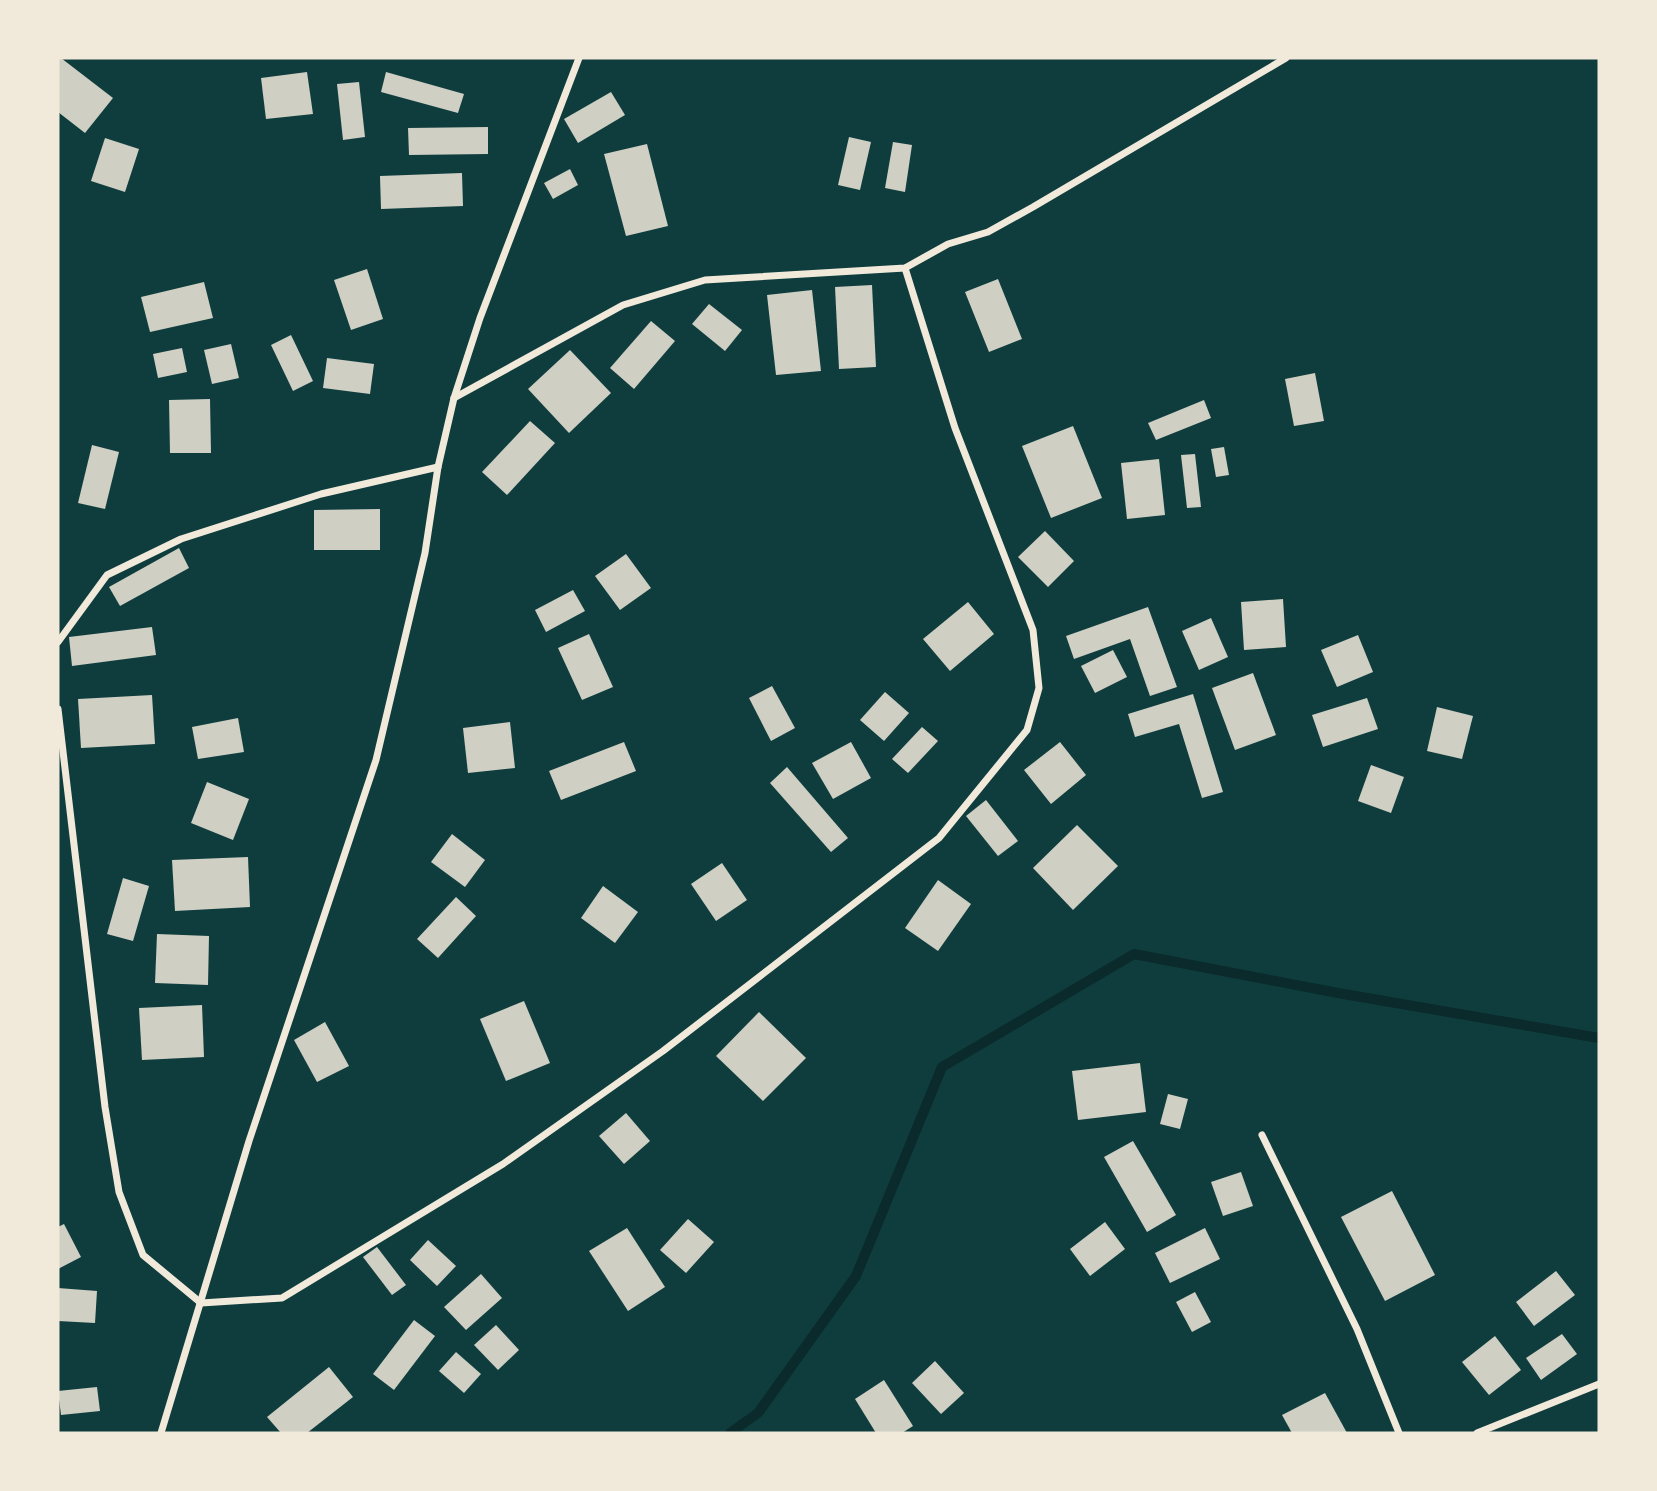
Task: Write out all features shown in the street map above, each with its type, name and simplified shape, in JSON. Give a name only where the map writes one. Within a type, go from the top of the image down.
[{"type":"street","points":[[161,1433],[249,1141],[376,760],[425,553],[438,467],[454,398],[480,318],[579,58]]},
{"type":"street","points":[[454,398],[623,305],[705,280],[905,268],[948,244],[988,232],[1286,58]]},
{"type":"street","points":[[58,709],[105,1107],[119,1192],[143,1255],[201,1303],[282,1298],[503,1164],[663,1051],[939,838],[1027,730],[1039,688],[1033,631],[955,428],[905,268]]},
{"type":"street","points":[[58,642],[107,575],[181,539],[321,494],[438,467]]},
{"type":"street","points":[[1262,1135],[1357,1329],[1399,1433]]},
{"type":"street","points":[[1476,1433],[1599,1384]]},
{"type":"building","points":[[58,58],[113,98],[85,133],[58,112]]},
{"type":"building","points":[[307,72],[313,114],[266,119],[261,78]]},
{"type":"building","points":[[386,72],[464,94],[458,113],[381,92]]},
{"type":"building","points":[[359,82],[365,137],[343,140],[337,84]]},
{"type":"building","points":[[611,92],[625,115],[578,143],[564,119]]},
{"type":"building","points":[[488,127],[488,154],[409,155],[408,128]]},
{"type":"building","points":[[849,137],[871,142],[860,190],[838,185]]},
{"type":"building","points":[[105,138],[139,149],[125,192],[91,181]]},
{"type":"building","points":[[893,142],[912,145],[905,192],[885,188]]},
{"type":"building","points":[[647,144],[668,226],[626,236],[604,154]]},
{"type":"building","points":[[570,169],[578,185],[553,199],[544,183]]},
{"type":"building","points":[[462,173],[463,206],[381,209],[380,176]]},
{"type":"building","points":[[367,269],[383,319],[351,330],[334,280]]},
{"type":"building","points":[[998,279],[1022,339],[989,352],[965,292]]},
{"type":"building","points":[[204,282],[213,318],[150,332],[141,297]]},
{"type":"building","points":[[872,285],[876,367],[839,369],[835,287]]},
{"type":"building","points":[[812,290],[821,371],[776,375],[767,295]]},
{"type":"building","points":[[709,304],[742,330],[725,351],[692,324]]},
{"type":"building","points":[[651,321],[675,341],[634,389],[610,368]]},
{"type":"building","points":[[291,335],[313,381],[293,391],[271,345]]},
{"type":"building","points":[[231,344],[239,378],[212,384],[204,350]]},
{"type":"building","points":[[182,348],[187,372],[158,378],[153,354]]},
{"type":"building","points":[[570,350],[611,393],[569,433],[528,389]]},
{"type":"building","points":[[327,358],[374,364],[370,394],[323,388]]},
{"type":"building","points":[[1315,373],[1324,421],[1294,426],[1285,379]]},
{"type":"building","points":[[210,399],[211,453],[170,453],[169,400]]},
{"type":"building","points":[[1204,400],[1211,418],[1156,440],[1148,423]]},
{"type":"building","points":[[530,421],[555,443],[507,495],[482,472]]},
{"type":"building","points":[[1073,426],[1102,498],[1051,518],[1022,446]]},
{"type":"building","points":[[92,445],[119,452],[105,509],[78,503]]},
{"type":"building","points":[[1224,447],[1229,475],[1216,477],[1211,449]]},
{"type":"building","points":[[1195,454],[1201,507],[1187,508],[1181,455]]},
{"type":"building","points":[[1159,459],[1165,515],[1127,519],[1121,463]]},
{"type":"building","points":[[380,509],[380,550],[314,550],[314,510]]},
{"type":"building","points":[[1045,531],[1074,561],[1048,587],[1018,557]]},
{"type":"building","points":[[179,548],[189,568],[120,606],[109,587]]},
{"type":"building","points":[[626,554],[651,588],[620,610],[595,576]]},
{"type":"building","points":[[573,590],[585,611],[546,632],[535,610]]},
{"type":"building","points":[[1283,599],[1286,647],[1244,650],[1241,602]]},
{"type":"building","points":[[968,602],[994,634],[950,671],[923,639]]},
{"type":"building","points":[[1148,607],[1177,687],[1150,696],[1130,639],[1074,659],[1066,636]]},
{"type":"building","points":[[1211,618],[1228,657],[1199,670],[1182,631]]},
{"type":"building","points":[[152,627],[156,655],[72,666],[69,637]]},
{"type":"building","points":[[589,634],[613,687],[582,700],[558,648]]},
{"type":"building","points":[[1358,635],[1373,672],[1337,687],[1321,650]]},
{"type":"building","points":[[1113,650],[1127,677],[1095,693],[1081,666]]},
{"type":"building","points":[[1253,673],[1276,735],[1235,750],[1212,688]]},
{"type":"building","points":[[772,686],[795,728],[771,741],[749,698]]},
{"type":"building","points":[[885,692],[909,713],[884,741],[860,720]]},
{"type":"building","points":[[1193,694],[1223,792],[1202,798],[1179,724],[1135,737],[1128,714]]},
{"type":"building","points":[[152,695],[155,744],[81,748],[78,699]]},
{"type":"building","points":[[1367,698],[1378,729],[1323,747],[1312,715]]},
{"type":"building","points":[[1437,707],[1473,716],[1462,759],[1427,751]]},
{"type":"building","points":[[238,718],[244,752],[198,759],[192,727]]},
{"type":"building","points":[[510,722],[515,768],[468,773],[463,728]]},
{"type":"building","points":[[922,727],[938,741],[908,773],[892,759]]},
{"type":"building","points":[[624,742],[636,771],[561,800],[549,771]]},
{"type":"building","points":[[851,742],[871,778],[833,799],[812,763]]},
{"type":"building","points":[[1060,742],[1086,775],[1051,804],[1024,770]]},
{"type":"building","points":[[1371,765],[1404,777],[1391,813],[1358,801]]},
{"type":"building","points":[[787,767],[848,838],[831,852],[770,783]]},
{"type":"building","points":[[207,782],[249,799],[233,840],[191,823]]},
{"type":"building","points":[[986,800],[1018,841],[998,856],[966,816]]},
{"type":"building","points":[[1077,825],[1118,866],[1073,910],[1033,868]]},
{"type":"building","points":[[452,834],[485,860],[465,887],[431,862]]},
{"type":"building","points":[[248,857],[250,907],[175,911],[172,860]]},
{"type":"building","points":[[722,863],[747,900],[716,921],[691,884]]},
{"type":"building","points":[[123,878],[149,886],[133,941],[107,934]]},
{"type":"building","points":[[938,880],[971,904],[938,951],[905,928]]},
{"type":"building","points":[[603,886],[638,912],[615,943],[581,918]]},
{"type":"building","points":[[456,897],[476,916],[438,958],[417,939]]},
{"type":"building","points":[[157,934],[209,936],[208,985],[155,983]]},
{"type":"building","points":[[524,1001],[550,1063],[506,1081],[480,1019]]},
{"type":"building","points":[[202,1005],[204,1057],[142,1060],[139,1008]]},
{"type":"building","points":[[759,1012],[806,1058],[763,1101],[716,1056]]},
{"type":"building","points":[[325,1022],[349,1066],[317,1082],[294,1040]]},
{"type":"building","points":[[1140,1063],[1146,1112],[1078,1120],[1072,1071]]},
{"type":"building","points":[[1168,1094],[1188,1099],[1180,1129],[1160,1124]]},
{"type":"building","points":[[626,1113],[650,1141],[624,1164],[599,1136]]},
{"type":"building","points":[[1133,1141],[1176,1215],[1147,1232],[1104,1157]]},
{"type":"building","points":[[1241,1172],[1253,1206],[1223,1216],[1211,1182]]},
{"type":"building","points":[[1392,1191],[1435,1275],[1385,1301],[1341,1217]]},
{"type":"building","points":[[688,1219],[714,1242],[686,1273],[660,1250]]},
{"type":"building","points":[[1105,1222],[1125,1249],[1090,1276],[1070,1249]]},
{"type":"building","points":[[64,1224],[81,1257],[58,1269],[58,1227]]},
{"type":"building","points":[[627,1228],[665,1287],[628,1311],[589,1251]]},
{"type":"building","points":[[1205,1228],[1220,1259],[1170,1283],[1155,1253]]},
{"type":"building","points":[[428,1240],[456,1266],[437,1286],[410,1260]]},
{"type":"building","points":[[377,1247],[406,1285],[392,1295],[363,1257]]},
{"type":"building","points":[[1556,1271],[1575,1295],[1534,1326],[1516,1302]]},
{"type":"building","points":[[481,1274],[502,1298],[466,1330],[444,1307]]},
{"type":"building","points":[[58,1288],[97,1291],[95,1323],[58,1321]]},
{"type":"building","points":[[1195,1292],[1211,1322],[1192,1332],[1176,1302]]},
{"type":"building","points":[[414,1320],[435,1336],[394,1390],[373,1374]]},
{"type":"building","points":[[496,1325],[519,1350],[498,1370],[474,1345]]},
{"type":"building","points":[[1562,1334],[1577,1354],[1541,1380],[1526,1358]]},
{"type":"building","points":[[1495,1336],[1521,1370],[1489,1395],[1462,1362]]},
{"type":"building","points":[[456,1352],[481,1374],[464,1393],[439,1371]]},
{"type":"building","points":[[935,1361],[964,1393],[941,1414],[912,1383]]},
{"type":"building","points":[[329,1367],[353,1397],[307,1433],[281,1433],[267,1417]]},
{"type":"building","points":[[884,1380],[913,1426],[902,1433],[876,1433],[855,1399]]},
{"type":"building","points":[[97,1387],[100,1411],[61,1415],[58,1391]]},
{"type":"building","points":[[1325,1393],[1347,1433],[1292,1433],[1282,1415]]},
{"type":"waterway","points":[[730,1433],[758,1413],[856,1276],[942,1067],[1134,954],[1338,993],[1599,1038]]}]
